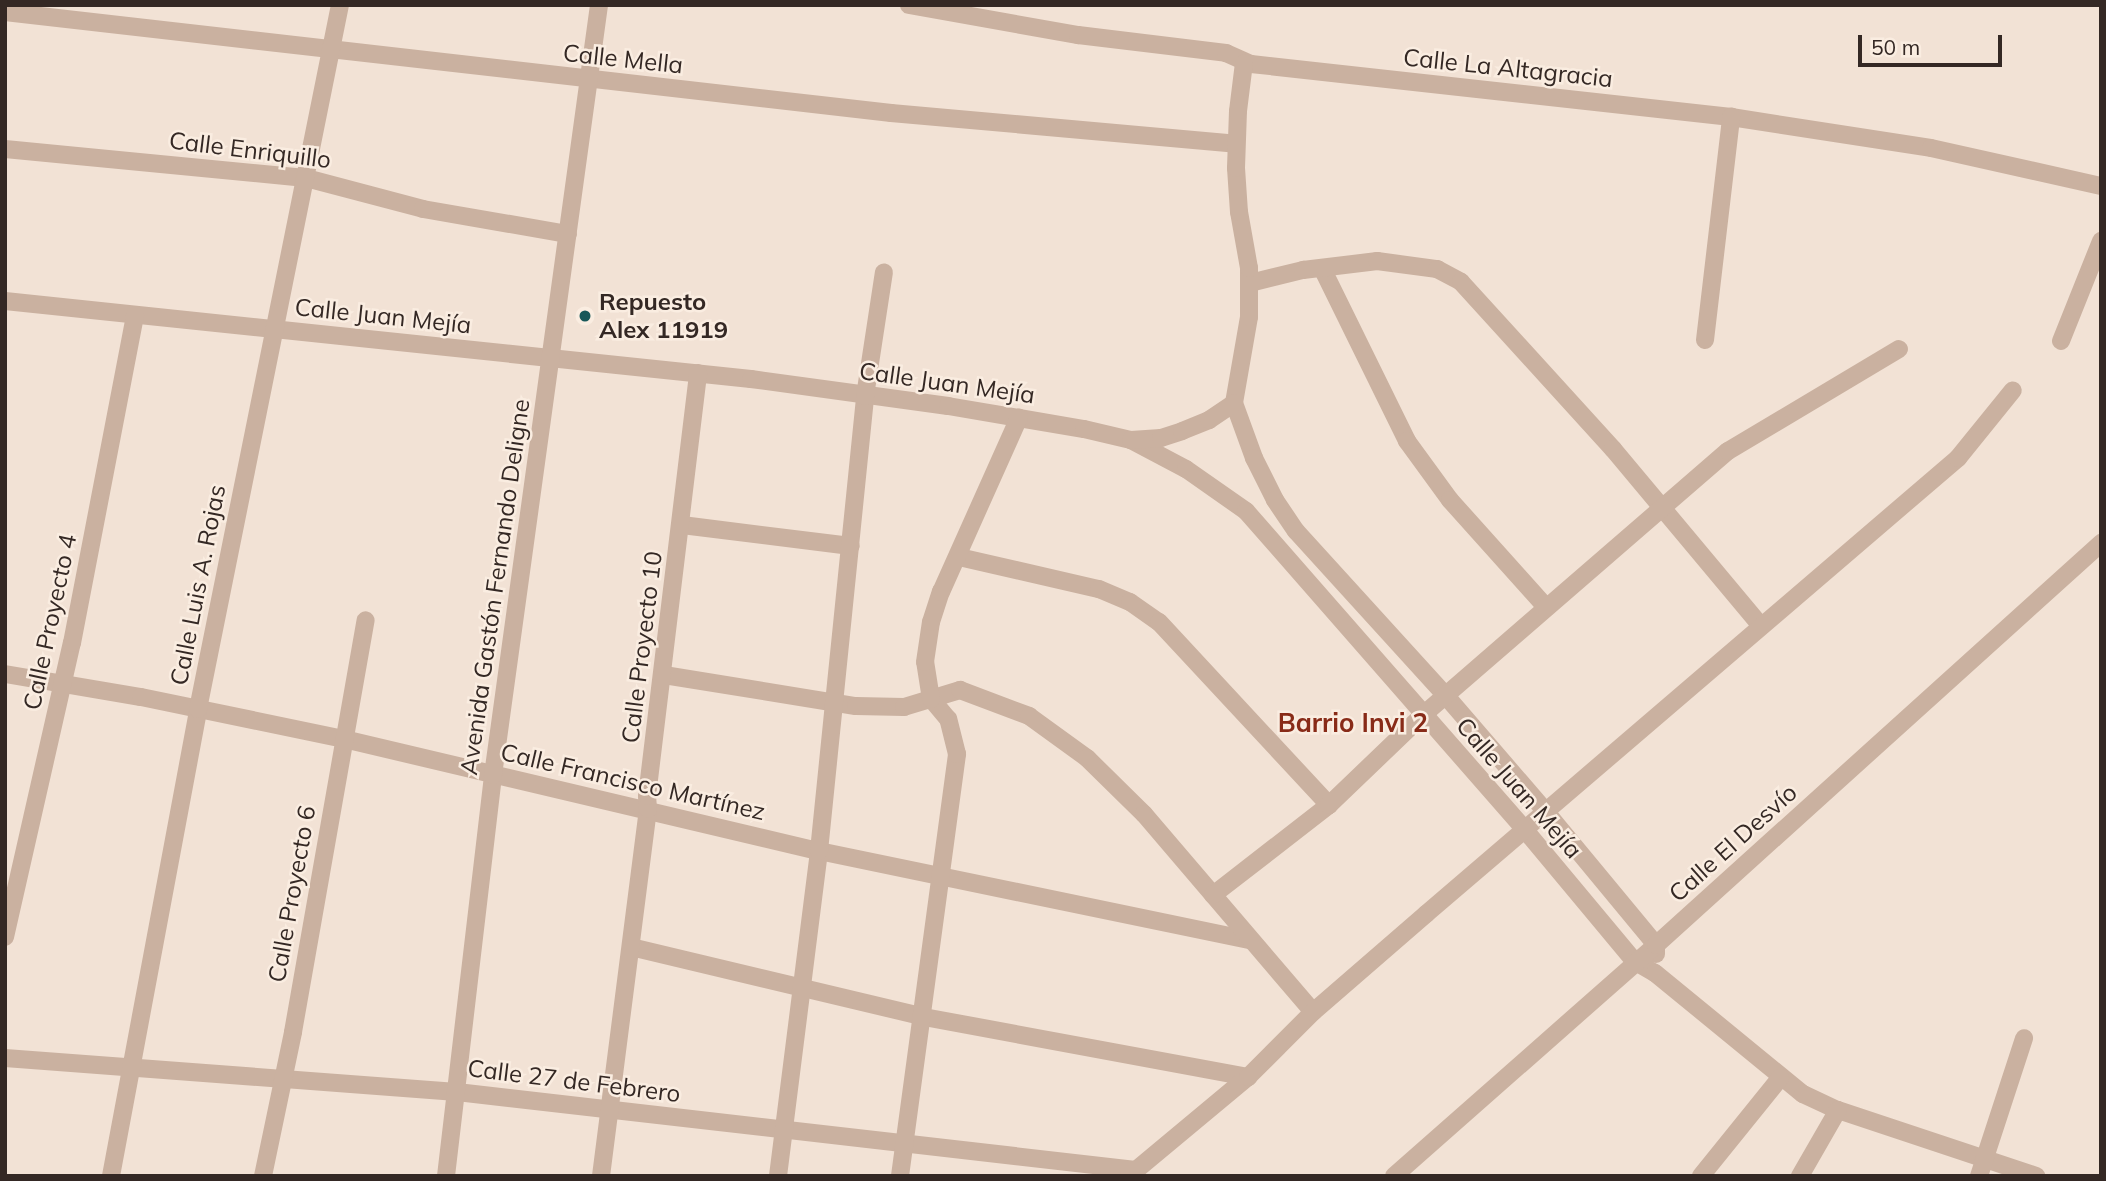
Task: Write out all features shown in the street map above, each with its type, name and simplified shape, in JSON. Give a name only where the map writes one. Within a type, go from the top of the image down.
[{"type":"street","name":"Calle Luis A. Rojas","points":[[111,1176],[198,709],[340,5]]},
{"type":"street","name":"Avenida Gastón Fernando Deligne","points":[[446,1176],[493,775],[599,5]]},
{"type":"street","name":"Calle La Altagracia","points":[[909,5],[1078,35],[1226,53],[1244,63],[1731,117],[1931,148],[2101,186]]},
{"type":"street","name":"Calle Mella","points":[[5,12],[891,113],[1236,144]]},
{"type":"street","points":[[1131,440],[1161,438],[1182,431],[1209,420],[1234,403],[1249,317],[1250,283],[1239,212],[1236,144],[1244,63]]},
{"type":"street","points":[[1704,340],[1731,117]]},
{"type":"street","name":"Calle Enriquillo","points":[[5,149],[306,178],[423,209],[568,234]]},
{"type":"street","points":[[2061,341],[2101,241]]},
{"type":"street","points":[[1250,283],[1322,268],[1377,261],[1412,263],[1437,269],[1461,282],[1613,449],[1761,626]]},
{"type":"street","points":[[1322,268],[1407,441],[1450,500],[1546,607]]},
{"type":"street","points":[[778,1176],[819,851],[866,396],[884,272]]},
{"type":"street","name":"Calle Juan Mejía","points":[[5,301],[698,373],[1019,418],[1131,440],[1186,469],[1246,511],[1525,830],[1634,961],[1656,973],[1802,1094],[1838,1110],[2036,1176]]},
{"type":"street","name":"Calle Proyecto 4","points":[[5,937],[63,684],[135,315]]},
{"type":"street","points":[[1213,895],[1329,805],[1423,715],[1728,451],[1899,349]]},
{"type":"street","name":"Calle Proyecto 10","points":[[601,1176],[648,809],[647,796],[682,526],[698,373]]},
{"type":"street","points":[[1132,1173],[1248,1077],[1313,1012],[1958,458],[2013,390]]},
{"type":"street","name":"Calle Juan Mejía","points":[[1234,403],[1264,479],[1296,531],[1446,696],[1656,945]]},
{"type":"street","points":[[900,1176],[924,1017],[957,754],[948,719],[931,699],[925,662],[931,622],[941,592],[959,557],[1019,418]]},
{"type":"street","points":[[682,526],[851,547]]},
{"type":"street","name":"Calle El Desvío","points":[[1394,1176],[1634,961],[1656,945],[2101,543]]},
{"type":"street","points":[[959,557],[1099,589],[1130,602],[1159,622],[1329,805]]},
{"type":"street","name":"Calle Proyecto 6","points":[[263,1176],[366,620]]},
{"type":"street","name":"Calle Francisco Martínez","points":[[5,674],[344,739],[819,851],[1249,940]]},
{"type":"street","points":[[664,675],[833,704],[904,707],[960,690],[1030,716],[1087,758],[1125,795],[1313,1012]]},
{"type":"street","points":[[1656,945],[1656,973]]},
{"type":"street","points":[[631,947],[801,990],[924,1017],[1248,1077]]},
{"type":"street","points":[[1979,1176],[2024,1038]]},
{"type":"street","name":"Calle 27 de Febrero","points":[[5,1058],[457,1092],[904,1143],[1132,1173]]},
{"type":"street","points":[[1701,1176],[1780,1078]]},
{"type":"street","points":[[1800,1176],[1838,1110]]},
{"type":"place","name":"Repuesto Alex 11919","points":[[585,316]]},
{"type":"district","name":"Barrio Invi 2","points":[[1353,723]]}]
